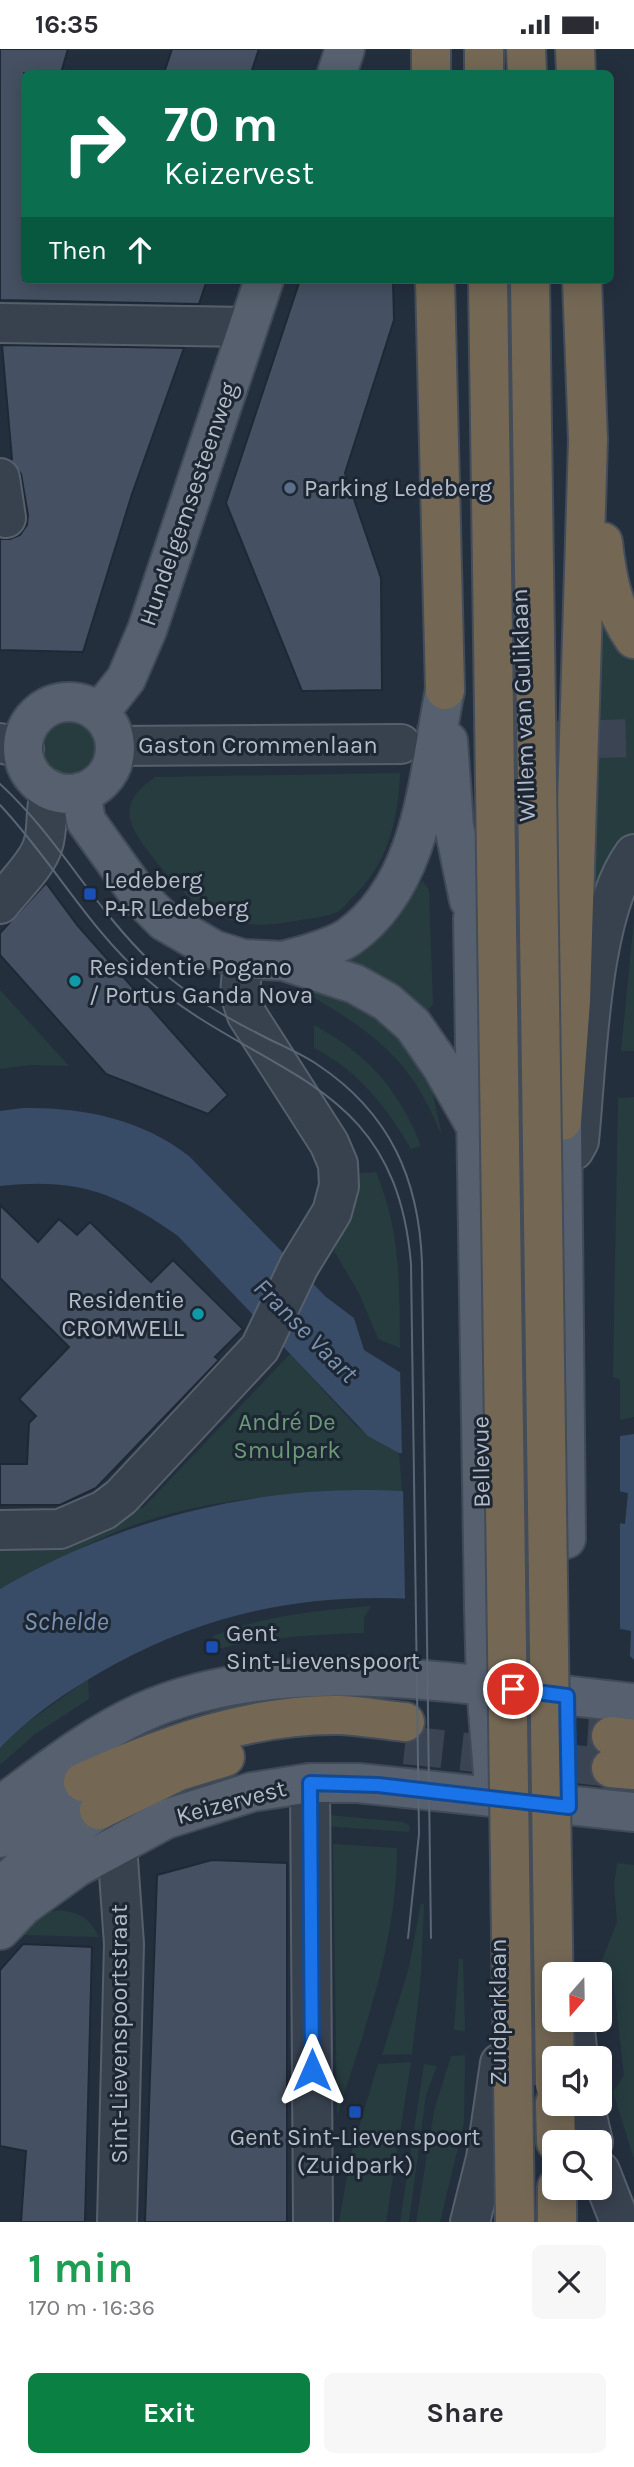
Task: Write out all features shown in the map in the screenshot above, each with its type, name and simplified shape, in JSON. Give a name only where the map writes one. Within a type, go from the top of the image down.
[{"type":"highway","points":[[431,49],[432,70]]},
{"type":"highway","points":[[484,49],[484,70]]},
{"type":"highway","points":[[526,49],[527,70]]},
{"type":"highway","points":[[575,49],[576,70]]},
{"type":"highway","points":[[435,284],[445,690]]},
{"type":"highway","points":[[488,284],[515,2222]]},
{"type":"highway","points":[[530,284],[554,2046]]},
{"type":"highway","points":[[562,1121],[571,1002],[588,439],[583,284]]},
{"type":"highway","points":[[588,439],[606,578],[612,602],[634,639]]},
{"type":"highway","points":[[91,1796],[148,1753],[207,1734],[284,1719],[341,1715],[405,1733]]},
{"type":"highway","points":[[557,2200],[557,2222]]},
{"type":"main road","points":[[313,70],[320,49]]},
{"type":"main road","points":[[338,70],[345,49]]},
{"type":"main road","points":[[465,49],[466,70]]},
{"type":"main road","points":[[500,49],[501,70]]},
{"type":"main road","name":"Hundelgemsesteenweg","points":[[107,729],[146,630],[261,284]]},
{"type":"main road","name":"Willem van Guliklaan","points":[[476,284],[491,820],[473,919],[476,1125]]},
{"type":"main road","name":"Willem van Guliklaan","points":[[508,284],[536,1085],[562,1121]]},
{"type":"main road","points":[[445,690],[454,826],[473,919]]},
{"type":"main road","points":[[284,961],[347,939],[372,918],[399,881],[416,841],[445,690]]},
{"type":"main road","points":[[66,791],[106,775],[107,729],[79,703],[58,703],[47,707],[12,746],[34,777],[66,791],[142,899],[164,921],[189,938],[243,959],[284,961],[355,984],[387,1002],[413,1025],[442,1067],[476,1125]]},
{"type":"main road","points":[[562,1121],[569,1807]]},
{"type":"main road","name":"Bellevue","points":[[476,1125],[486,1686],[495,1799]]},
{"type":"main road","points":[[0,1806],[94,1737],[143,1712],[201,1693],[263,1682],[322,1677],[486,1686],[634,1703]]},
{"type":"main road","name":"Keizervest","points":[[0,1930],[23,1906],[77,1867],[117,1845],[166,1819],[252,1792],[310,1783],[358,1783],[634,1812]]},
{"type":"main road","points":[[0,1839],[91,1796]]},
{"type":"main road","points":[[0,1888],[53,1840],[91,1796]]},
{"type":"street","points":[[0,323],[248,327]]},
{"type":"street","points":[[0,478],[6,518]]},
{"type":"street","name":"Gaston Crommenlaan","points":[[107,729],[401,744]]},
{"type":"street","points":[[0,904],[41,851],[46,833],[45,807],[66,791]]},
{"type":"street","points":[[561,1172],[579,1141],[606,910],[623,868],[634,854]]},
{"type":"street","points":[[0,1530],[60,1529],[104,1510],[121,1497],[259,1348],[299,1266],[332,1212],[339,1186],[338,1164],[329,1143],[247,1015],[240,994],[243,959]]},
{"type":"street","points":[[310,1783],[313,2222]]},
{"type":"street","name":"Zuidparklaan","points":[[470,2222],[498,2098],[502,2046],[495,1799]]},
{"type":"street","points":[[569,1807],[572,1962]]},
{"type":"street","name":"Sint-Lievenspoortstraat","points":[[117,1845],[124,1944],[117,2222]]},
{"type":"street","points":[[611,2200],[620,2222]]},
{"type":"green space","points":[[603,615],[634,658],[634,833],[593,904]]},
{"type":"green space","points":[[63,718],[75,718],[94,731],[99,748],[97,760],[86,773],[75,778],[63,778],[44,765],[39,754],[39,742],[52,723]]},
{"type":"green space","points":[[400,773],[397,808],[389,841],[374,871],[339,911],[327,916],[295,921],[249,924],[229,920],[196,903],[151,855],[136,834],[129,814],[135,796],[155,777]]},
{"type":"green space","points":[[423,881],[429,890],[433,1004],[426,1013],[402,989],[346,959]]},
{"type":"green space","points":[[634,919],[634,1051],[621,1051]]},
{"type":"green space","points":[[313,982],[385,1009],[430,1080],[442,1136],[431,1110],[406,1070],[375,1039],[313,997]]},
{"type":"green space","points":[[0,990],[69,1066],[30,1065],[0,1069]]},
{"type":"green space","points":[[314,1025],[350,1048],[380,1075],[403,1108],[421,1146],[411,1149],[370,1091],[344,1067],[314,1048]]},
{"type":"green space","points":[[634,1097],[634,1417],[620,1420],[620,1380],[613,1377],[618,1098]]},
{"type":"green space","points":[[376,1172],[391,1217],[395,1239],[400,1348],[378,1339],[359,1293],[334,1251],[336,1246],[332,1239],[350,1174]]},
{"type":"green space","name":"André De Smulpark","points":[[290,1354],[357,1427],[399,1453],[402,1491],[259,1498],[189,1509],[121,1530],[0,1589],[0,1540],[132,1502],[142,1509]]},
{"type":"green space","points":[[371,1606],[364,1618],[364,1633],[290,1637],[217,1649],[213,1636],[272,1619]]},
{"type":"green space","points":[[88,1679],[89,1699],[34,1735],[0,1765],[0,1748],[13,1733]]},
{"type":"green space","points":[[330,1815],[403,1822],[410,1826],[409,1832],[323,1826],[326,1817]]},
{"type":"green space","points":[[333,1844],[397,1848],[392,1917],[378,1984],[337,2116]]},
{"type":"green space","points":[[617,1863],[634,1865],[634,2159],[613,2092],[624,2075],[612,1962],[602,1960],[617,1922],[614,1885]]},
{"type":"green space","points":[[421,1903],[424,1905],[421,1976],[412,2054],[382,2055],[409,1967]]},
{"type":"green space","points":[[60,1910],[84,1917],[99,1937],[20,1935],[50,1912]]},
{"type":"green space","points":[[459,1959],[463,1959],[465,2031],[454,2030]]},
{"type":"green space","points":[[465,2055],[464,2123],[440,2222],[416,2222],[434,2111],[451,2056]]},
{"type":"green space","points":[[411,2062],[386,2222],[339,2222],[351,2154],[378,2064]]},
{"type":"green space","points":[[424,2064],[437,2066],[426,2095],[409,2222],[400,2222]]},
{"type":"water","name":"Schelde","points":[[23,1108],[89,1113],[131,1124],[171,1143],[189,1156],[326,1297],[354,1318],[364,1350],[475,1419],[614,1437],[634,1434],[634,1660],[630,1656],[631,1631],[563,1618],[432,1600],[369,1598],[306,1602],[243,1614],[179,1634],[115,1664],[54,1701],[0,1748],[0,1589],[46,1564],[94,1543],[193,1511],[295,1493],[400,1491],[625,1524],[628,1493],[434,1455],[399,1453],[368,1436],[178,1236],[135,1209],[95,1191],[52,1184],[0,1186],[0,1111]]},
{"type":"pier","points":[[400,1368],[477,1416],[620,1433],[620,1495],[433,1459],[402,1457]]},
{"type":"pier","points":[[403,1487],[620,1520],[620,1632],[534,1615],[405,1600]]},
{"type":"building","points":[[0,49],[68,49],[62,70],[21,70],[21,284],[206,284],[199,304],[0,300]]},
{"type":"building","points":[[172,49],[259,49],[252,70],[165,70]]},
{"type":"building","name":"Parking Ledeberg","points":[[299,284],[393,284],[394,320],[345,473],[381,578],[382,690],[302,691],[226,503]]},
{"type":"building","points":[[2,345],[184,348],[132,494],[83,652],[0,650],[0,539],[20,535],[27,525],[28,515],[21,474],[10,459]]},
{"type":"building","name":"Residentie Pogano / Portus Ganda Nova","points":[[46,883],[78,926],[228,1095],[208,1114],[106,1074],[0,955],[0,933]]},
{"type":"building","points":[[0,1205],[38,1242],[59,1219],[77,1235],[90,1222],[151,1282],[173,1260],[243,1329],[215,1357],[219,1360],[96,1488],[60,1505],[0,1505],[0,1464],[27,1464],[29,1423],[36,1416],[19,1399],[69,1347],[0,1278]]},
{"type":"building","points":[[212,1860],[287,1863],[287,2222],[145,2222],[157,1875]]},
{"type":"building","points":[[23,1944],[92,1947],[85,2222],[21,2222],[26,2151],[0,2146],[0,1970]]},
{"type":"tunnel","points":[[417,744],[634,738]]},
{"type":"tunnel","points":[[474,1727],[611,1736]]},
{"type":"tunnel","points":[[405,1745],[611,1768]]},
{"type":"tram line","points":[[0,784],[40,827],[112,919],[151,962],[201,1001],[243,1026],[311,1060],[343,1084],[364,1104],[382,1127],[407,1176],[415,1203],[422,1263],[431,1938]]},
{"type":"tram line","points":[[0,805],[104,936],[143,976],[188,1010],[315,1087],[350,1116],[379,1153],[400,1201],[411,1264],[419,1834],[408,1938]]},
{"type":"place","name":"Parking Ledeberg","points":[[290,488]]},
{"type":"place","name":"Ledeberg P+R Ledeberg","points":[[90,894]]},
{"type":"place","name":"Residentie Pogano / Portus Ganda Nova","points":[[75,981]]},
{"type":"place","name":"Residentie CROMWELL","points":[[198,1314]]},
{"type":"place","name":"Gent Sint-Lievenspoort","points":[[212,1647]]},
{"type":"place","name":"Gent Sint-Lievenspoort (Zuidpark)","points":[[355,2112]]},
{"type":"route","points":[[312,2070],[310,1783],[358,1783],[569,1807],[567,1696],[513,1689]]},
{"type":"water label","name":"Franse Vaart","points":[[306,1330]]}]
